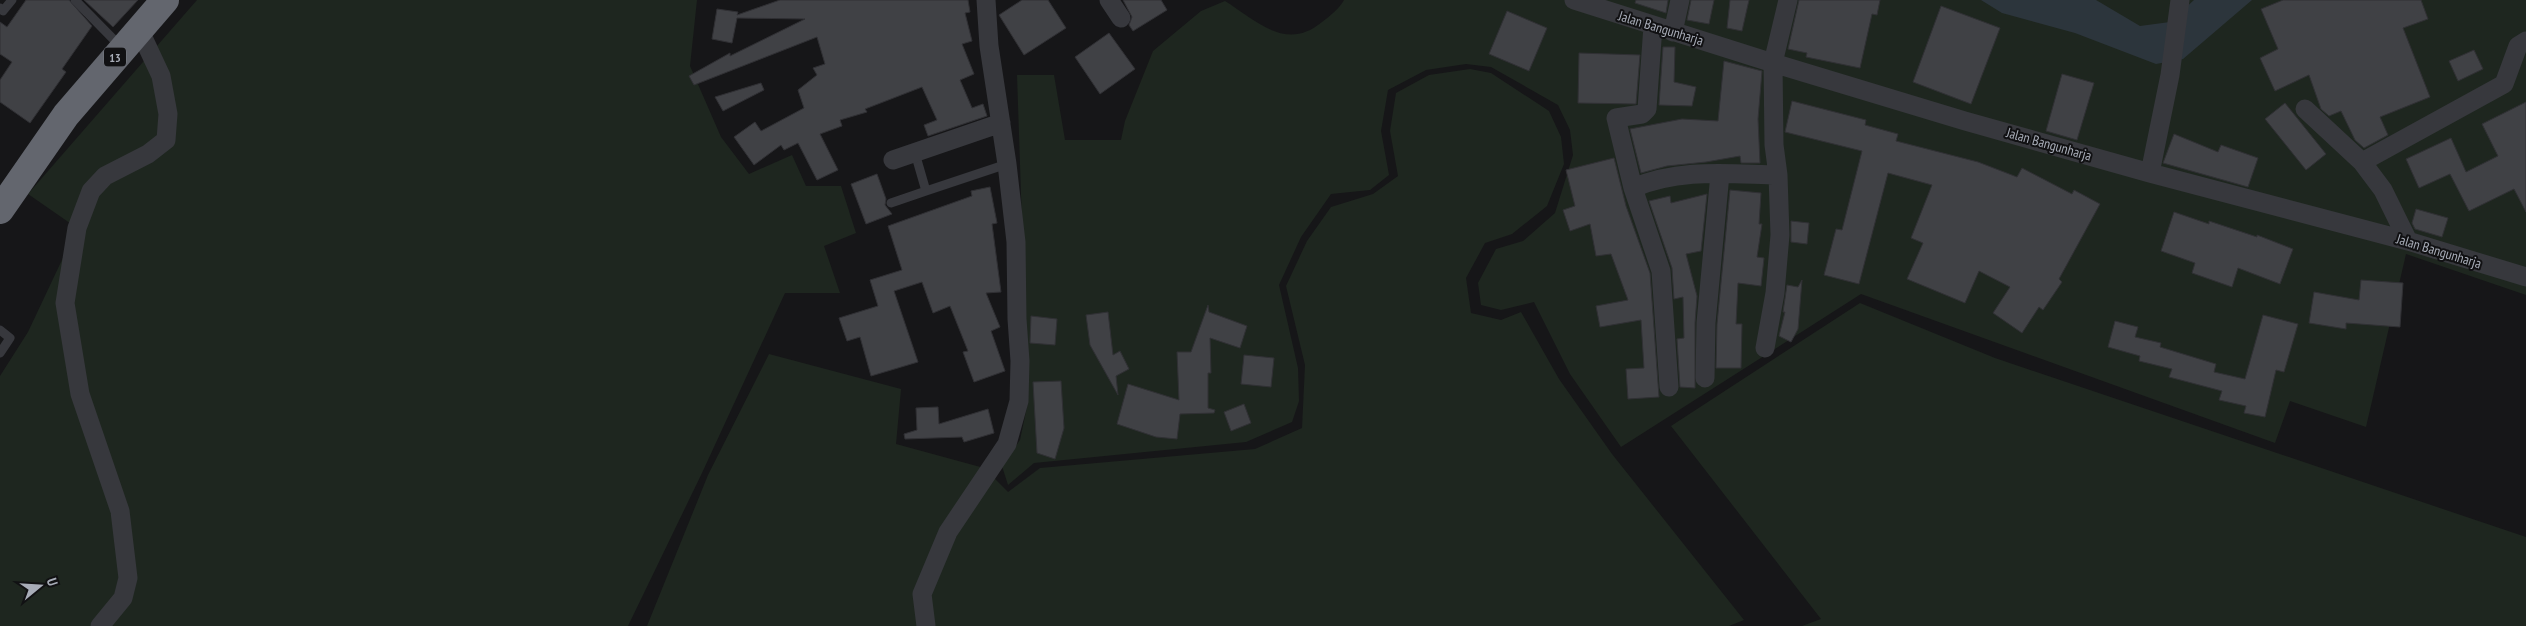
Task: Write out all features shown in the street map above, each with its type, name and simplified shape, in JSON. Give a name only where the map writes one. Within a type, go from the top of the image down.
[{"type":"highway","name":"13","points":[[0,210],[66,115],[166,0]]},
{"type":"street","points":[[926,626],[922,594],[940,550],[948,532],[1007,444],[1019,401],[1020,361],[1017,319],[1016,242],[1007,164],[989,46],[986,0]]},
{"type":"street","points":[[1109,0],[1121,18]]},
{"type":"street","name":"Jalan Bangunharja","points":[[1574,0],[1773,64],[2150,173],[2408,241],[2526,277]]},
{"type":"street","points":[[1673,32],[1680,0]]},
{"type":"street","points":[[1765,348],[1775,293],[1780,235],[1778,175],[1774,146],[1773,64],[1788,0]]},
{"type":"street","points":[[2150,173],[2170,75],[2180,0]]},
{"type":"street","points":[[1653,26],[1647,109],[1642,114],[1616,118],[1633,188],[1661,271],[1669,387]]},
{"type":"street","points":[[100,626],[123,598],[128,578],[120,511],[80,394],[65,303],[77,228],[90,191],[105,176],[148,154],[166,140],[168,114],[161,76],[131,39]]},
{"type":"street","points":[[2362,162],[2504,84],[2518,46],[2526,41]]},
{"type":"street","points":[[2305,109],[2362,162],[2383,190],[2408,241]]},
{"type":"street","points":[[893,160],[1001,123]]},
{"type":"street","points":[[1633,188],[1668,176],[1685,173],[1778,175]]},
{"type":"street","points":[[1705,378],[1708,304],[1720,174]]},
{"type":"lane","points":[[0,8],[3,11],[12,0]]},
{"type":"lane","points":[[75,0],[131,39]]},
{"type":"lane","points":[[915,153],[926,191]]},
{"type":"lane","points":[[891,203],[1007,164]]},
{"type":"lane","points":[[0,330],[10,338],[0,353]]},
{"type":"shaded area","points":[[197,0],[697,0],[690,66],[721,137],[749,174],[792,155],[806,186],[841,186],[856,233],[824,246],[840,293],[785,293],[702,473],[628,626],[0,626],[0,376],[28,332],[77,228],[28,194]]},
{"type":"shaded area","points":[[1344,0],[2526,0],[2526,295],[2406,254],[2366,427],[2290,401],[2275,443],[1861,294],[1621,447],[1570,374],[1534,302],[1501,310],[1481,305],[1478,283],[1496,249],[1523,241],[1555,213],[1573,155],[1570,130],[1558,105],[1491,67],[1466,64],[1426,70],[1388,90],[1381,131],[1389,175],[1370,190],[1331,194],[1301,237],[1279,285],[1298,368],[1299,401],[1292,422],[1246,442],[1034,463],[1008,485],[1002,466],[1020,440],[1028,402],[1017,75],[1054,75],[1065,140],[1121,140],[1125,121],[1153,51],[1201,11],[1225,1],[1272,30],[1284,34],[1296,34],[1309,31],[1322,22]]},
{"type":"shaded area","points":[[1981,0],[2096,0],[2140,26],[2170,22],[2194,0],[2252,0],[2183,59],[2156,64],[2075,33],[2002,13]]},
{"type":"shaded area","points":[[1470,69],[1491,73],[1549,111],[1561,137],[1564,164],[1547,206],[1512,234],[1485,243],[1466,278],[1471,313],[1501,320],[1521,312],[1559,379],[1612,454],[1744,620],[1729,626],[647,626],[708,475],[769,354],[901,389],[896,444],[984,468],[1008,492],[1040,468],[1255,449],[1302,428],[1305,365],[1286,286],[1307,241],[1331,207],[1373,194],[1398,176],[1390,131],[1396,93],[1429,75]]},
{"type":"shaded area","points":[[1860,303],[1995,358],[2526,537],[2526,626],[1802,626],[1821,619],[1671,426]]},
{"type":"building","points":[[26,0],[69,0],[92,26],[62,69],[66,72],[30,123],[0,102],[0,80],[12,62],[0,54],[0,22],[7,27]]},
{"type":"building","points":[[84,0],[138,0],[113,27]]},
{"type":"building","points":[[780,0],[968,0],[970,12],[965,13],[972,41],[962,44],[974,74],[960,80],[972,108],[983,104],[987,116],[928,136],[924,125],[937,120],[922,87],[865,109],[867,112],[840,120],[842,126],[820,134],[838,170],[817,180],[798,143],[784,150],[781,145],[754,165],[734,137],[755,122],[761,131],[804,108],[798,90],[817,75],[813,68],[825,64],[817,37],[694,85],[689,76],[730,53],[730,56],[805,19],[737,18],[732,43],[712,39],[717,9],[738,12],[737,15]]},
{"type":"building","points":[[1022,0],[1048,0],[1066,28],[1024,55],[999,15]]},
{"type":"building","points":[[1123,0],[1161,0],[1167,10],[1133,31],[1129,25],[1132,17]]},
{"type":"building","points":[[1636,0],[1668,0],[1666,13],[1635,3]]},
{"type":"building","points":[[1691,0],[1714,0],[1709,24],[1687,20]]},
{"type":"building","points":[[1730,0],[1749,0],[1742,31],[1727,28]]},
{"type":"building","points":[[1799,0],[1880,0],[1877,15],[1872,14],[1860,68],[1806,57],[1807,53],[1788,49]]},
{"type":"building","points":[[2283,0],[2421,0],[2428,19],[2403,28],[2430,97],[2380,117],[2388,135],[2364,148],[2355,140],[2341,111],[2329,116],[2321,109],[2309,75],[2275,91],[2260,58],[2278,49],[2261,9]]},
{"type":"building","points":[[1941,6],[2000,28],[1971,104],[1913,82]]},
{"type":"building","points":[[1507,11],[1547,28],[1529,71],[1489,54]]},
{"type":"building","points":[[1109,33],[1135,69],[1100,94],[1075,57]]},
{"type":"building","points":[[1663,47],[1675,47],[1674,82],[1696,87],[1692,106],[1659,105]]},
{"type":"building","points":[[2474,50],[2483,69],[2458,81],[2449,61]]},
{"type":"building","points":[[1579,53],[1640,55],[1636,104],[1578,103]]},
{"type":"building","points":[[1724,61],[1762,71],[1758,119],[1760,163],[1741,163],[1740,156],[1667,166],[1641,173],[1630,129],[1682,119],[1718,121]]},
{"type":"building","points":[[2062,74],[2094,83],[2077,140],[2046,131]]},
{"type":"building","points":[[761,83],[764,90],[723,111],[715,97]]},
{"type":"building","points":[[1792,101],[1866,120],[1865,125],[1898,134],[1896,141],[1978,162],[2017,177],[2022,168],[2072,194],[2074,190],[2100,204],[2059,279],[2062,282],[2043,310],[2039,307],[2022,333],[1993,313],[2010,287],[1979,271],[1965,303],[1907,279],[1923,243],[1911,238],[1932,185],[1888,173],[1859,284],[1824,275],[1836,229],[1842,230],[1862,151],[1785,132]]},
{"type":"building","points":[[2526,102],[2526,212],[2514,189],[2469,211],[2450,174],[2419,188],[2406,159],[2451,138],[2466,172],[2498,156],[2482,124]]},
{"type":"building","points":[[2285,103],[2326,154],[2306,170],[2265,119]]},
{"type":"building","points":[[2174,134],[2218,152],[2221,145],[2258,158],[2248,187],[2163,163]]},
{"type":"building","points":[[1614,158],[1626,206],[1650,273],[1659,397],[1628,399],[1626,369],[1644,368],[1641,320],[1600,327],[1596,306],[1628,300],[1611,254],[1596,256],[1590,224],[1570,231],[1563,210],[1575,206],[1566,170]]},
{"type":"building","points":[[877,174],[886,199],[885,205],[892,214],[866,224],[851,184]]},
{"type":"building","points":[[990,187],[997,223],[992,224],[1001,292],[986,293],[1000,327],[991,331],[1005,371],[974,382],[963,352],[968,351],[950,306],[933,313],[922,282],[894,291],[918,362],[871,376],[860,337],[847,341],[839,318],[878,306],[870,280],[902,270],[888,226],[972,196],[971,191]]},
{"type":"building","points":[[1730,190],[1761,193],[1759,224],[1762,224],[1757,257],[1764,258],[1761,286],[1738,283],[1736,324],[1742,324],[1741,368],[1716,368],[1717,324]]},
{"type":"building","points":[[1707,194],[1701,251],[1686,254],[1697,296],[1695,388],[1680,387],[1677,339],[1684,338],[1683,297],[1674,299],[1672,268],[1649,201],[1670,196],[1671,203]]},
{"type":"building","points":[[2416,209],[2448,218],[2442,237],[2415,229],[2412,223]]},
{"type":"building","points":[[2174,212],[2209,224],[2209,221],[2257,237],[2257,235],[2293,249],[2280,284],[2238,268],[2232,287],[2192,273],[2195,263],[2161,251]]},
{"type":"building","points":[[1791,221],[1809,223],[1807,244],[1791,242]]},
{"type":"building","points":[[1802,280],[1798,329],[1791,342],[1779,336],[1785,312],[1783,312],[1787,285],[1798,287]]},
{"type":"building","points":[[2361,280],[2403,283],[2400,327],[2346,323],[2346,329],[2309,323],[2314,292],[2359,300]]},
{"type":"building","points":[[1208,305],[1209,312],[1247,326],[1240,348],[1210,338],[1211,373],[1208,373],[1208,408],[1215,410],[1214,413],[1180,414],[1177,439],[1156,437],[1117,424],[1128,384],[1179,400],[1177,352],[1191,352]]},
{"type":"building","points":[[1108,312],[1113,355],[1120,351],[1129,369],[1116,376],[1118,395],[1090,345],[1086,315]]},
{"type":"building","points":[[2263,315],[2298,324],[2284,372],[2276,370],[2265,417],[2244,413],[2246,406],[2219,400],[2222,391],[2169,377],[2172,369],[2139,361],[2140,356],[2108,347],[2115,321],[2138,327],[2135,337],[2161,343],[2160,347],[2216,364],[2214,372],[2245,379]]},
{"type":"building","points":[[1031,316],[1057,319],[1055,345],[1030,343]]},
{"type":"building","points":[[1244,355],[1274,358],[1271,387],[1241,384]]},
{"type":"building","points":[[1061,381],[1064,428],[1055,459],[1037,453],[1033,382]]},
{"type":"building","points":[[1244,404],[1251,423],[1231,431],[1224,412]]},
{"type":"building","points":[[938,407],[939,424],[988,409],[994,433],[964,442],[962,437],[905,439],[904,434],[917,430],[916,408]]}]
